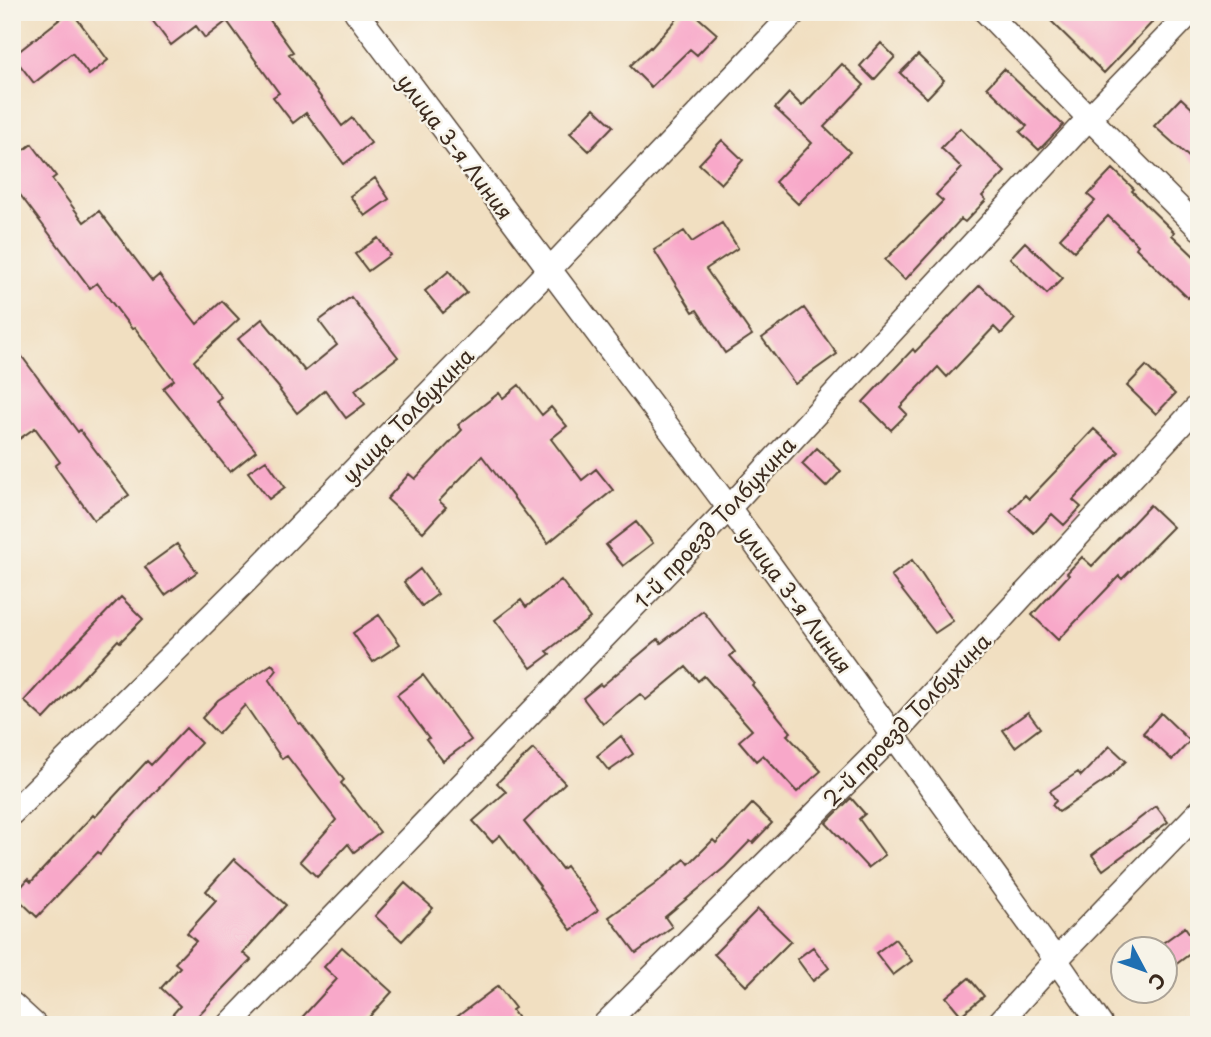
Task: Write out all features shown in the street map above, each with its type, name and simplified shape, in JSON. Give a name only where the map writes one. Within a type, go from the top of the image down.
[{"type":"street","name":"улица 3-я Линия","points":[[356,12],[729,508],[1101,1025]]},
{"type":"street","name":"улица Толбухина","points":[[12,813],[246,580],[549,270],[795,12]]},
{"type":"street","points":[[986,12],[1199,228]]},
{"type":"street","name":"1-й проезд Толбухина","points":[[229,1025],[729,508],[1089,118],[1191,12]]},
{"type":"street","name":"2-й проезд Толбухина","points":[[604,1025],[894,735],[1199,405]]},
{"type":"street","points":[[997,1025],[1199,812]]},
{"type":"street","points":[[12,1004],[35,1025]]},
{"type":"building","points":[[72,12],[108,60],[89,75],[72,53],[34,83],[13,56]]},
{"type":"building","points":[[146,12],[264,12],[293,52],[289,54],[342,126],[352,118],[371,143],[344,164],[306,113],[293,123],[273,97],[279,93],[227,21],[205,38],[196,26],[171,45]]},
{"type":"building","points":[[683,12],[692,12],[717,34],[697,55],[690,49],[651,87],[630,66],[651,48]]},
{"type":"building","points":[[1042,12],[1162,12],[1104,73]]},
{"type":"building","points":[[881,43],[895,57],[874,80],[860,66]]},
{"type":"building","points":[[918,55],[944,80],[927,98],[900,73]]},
{"type":"building","points":[[842,64],[864,85],[824,127],[850,152],[798,204],[775,182],[812,143],[775,108],[789,93],[802,106]]},
{"type":"building","points":[[1004,69],[1063,125],[1039,150],[1020,132],[1027,126],[987,87]]},
{"type":"building","points":[[1181,98],[1199,115],[1199,166],[1154,126]]},
{"type":"building","points":[[594,108],[613,126],[589,151],[570,133]]},
{"type":"building","points":[[960,128],[1005,172],[982,196],[986,200],[965,222],[961,219],[905,280],[885,260],[943,201],[936,195],[962,168],[941,148]]},
{"type":"building","points":[[722,140],[743,160],[721,184],[699,164]]},
{"type":"building","points":[[32,144],[56,176],[52,179],[84,222],[99,211],[152,281],[159,275],[197,324],[222,301],[239,319],[194,361],[221,397],[216,401],[256,451],[230,472],[163,388],[174,380],[135,328],[132,329],[97,283],[90,288],[12,184],[12,159]]},
{"type":"building","points":[[1113,169],[1199,261],[1199,287],[1188,298],[1136,248],[1138,245],[1108,216],[1074,251],[1060,238],[1095,201],[1088,195]]},
{"type":"building","points":[[375,178],[389,199],[365,216],[350,196]]},
{"type":"building","points":[[722,223],[738,248],[706,269],[752,335],[725,353],[697,310],[693,312],[654,250],[684,231],[692,242]]},
{"type":"building","points":[[378,238],[390,255],[368,271],[355,254]]},
{"type":"building","points":[[1025,242],[1063,278],[1047,294],[1010,258]]},
{"type":"building","points":[[449,271],[467,293],[443,313],[425,291]]},
{"type":"building","points":[[980,285],[1015,319],[1001,334],[994,327],[947,377],[938,367],[900,407],[907,414],[891,430],[863,402],[913,349],[915,352]]},
{"type":"building","points":[[351,297],[398,357],[355,390],[365,404],[346,418],[325,390],[297,413],[238,339],[262,319],[305,371],[337,345],[319,321]]},
{"type":"building","points":[[804,308],[837,354],[795,384],[762,338]]},
{"type":"building","points":[[12,343],[129,495],[94,520],[55,466],[60,462],[35,428],[12,444]]},
{"type":"building","points":[[1146,366],[1175,394],[1156,414],[1127,386]]},
{"type":"building","points":[[519,385],[542,415],[551,407],[567,426],[551,439],[582,480],[596,469],[613,490],[548,543],[482,456],[439,501],[446,507],[423,532],[387,499],[409,474],[415,479],[462,430],[458,425],[499,393],[503,398]]},
{"type":"building","points":[[1094,429],[1119,452],[1073,500],[1081,507],[1064,525],[1052,514],[1034,533],[1010,511],[1025,495],[1029,499]]},
{"type":"building","points":[[817,448],[841,471],[826,487],[802,464]]},
{"type":"building","points":[[266,460],[285,487],[269,499],[248,472]]},
{"type":"building","points":[[1150,505],[1173,527],[1122,579],[1119,576],[1058,640],[1032,615],[1082,557],[1092,566]]},
{"type":"building","points":[[636,522],[653,543],[623,566],[606,545]]},
{"type":"building","points":[[177,544],[197,572],[165,595],[145,567]]},
{"type":"building","points":[[912,560],[953,621],[935,633],[891,576]]},
{"type":"building","points":[[420,569],[438,594],[422,606],[404,582]]},
{"type":"building","points":[[561,580],[590,618],[547,651],[550,654],[531,668],[495,620],[521,600],[526,607]]},
{"type":"building","points":[[121,597],[143,619],[120,642],[118,640],[44,719],[24,701]]},
{"type":"building","points":[[703,611],[735,652],[730,656],[791,732],[787,735],[821,771],[797,792],[763,755],[756,761],[739,741],[752,730],[704,676],[698,681],[686,667],[646,700],[640,694],[603,724],[583,698],[600,684],[602,686],[658,639],[661,643]]},
{"type":"building","points":[[379,615],[400,644],[373,662],[353,633]]},
{"type":"building","points":[[272,664],[277,670],[269,680],[299,724],[301,723],[344,780],[341,783],[380,832],[354,852],[348,844],[317,877],[300,861],[336,820],[287,756],[282,759],[245,705],[218,734],[202,718],[218,700]]},
{"type":"building","points":[[423,675],[471,740],[443,761],[397,695]]},
{"type":"building","points":[[1028,712],[1040,728],[1015,747],[1003,730]]},
{"type":"building","points":[[1161,713],[1190,741],[1172,760],[1143,733]]},
{"type":"building","points":[[186,728],[201,743],[100,854],[98,852],[37,917],[14,895],[28,879],[31,882],[147,761],[151,765]]},
{"type":"building","points":[[621,736],[633,754],[609,771],[597,756]]},
{"type":"building","points":[[1110,746],[1126,761],[1110,777],[1059,812],[1052,805],[1056,801],[1050,791],[1078,772],[1081,776]]},
{"type":"building","points":[[533,749],[565,783],[524,822],[562,869],[566,866],[598,910],[571,930],[500,835],[492,842],[473,821],[506,792],[497,783]]},
{"type":"building","points":[[851,798],[865,814],[859,819],[885,855],[868,868],[826,823]]},
{"type":"building","points":[[752,804],[772,823],[753,843],[750,841],[725,867],[665,917],[672,927],[636,953],[609,917],[685,859],[689,864],[713,840],[716,843]]},
{"type":"building","points":[[1156,806],[1168,822],[1103,870],[1092,855]]},
{"type":"building","points":[[234,859],[286,905],[243,953],[251,960],[189,1025],[163,1025],[180,1006],[161,988],[180,967],[175,963],[196,941],[187,933],[216,901],[206,891]]},
{"type":"building","points":[[405,883],[433,908],[402,941],[375,916]]},
{"type":"building","points":[[758,909],[791,941],[746,986],[714,954]]},
{"type":"building","points":[[1185,927],[1199,947],[1180,961],[1180,936],[1172,936]]},
{"type":"building","points":[[895,939],[912,961],[893,975],[876,953]]},
{"type":"building","points":[[342,947],[392,992],[362,1025],[295,1025],[337,979],[324,967]]},
{"type":"building","points":[[813,947],[829,968],[813,981],[797,959]]},
{"type":"building","points":[[969,978],[984,996],[961,1015],[946,997]]},
{"type":"building","points":[[498,986],[515,1008],[512,1010],[523,1025],[446,1025]]}]
